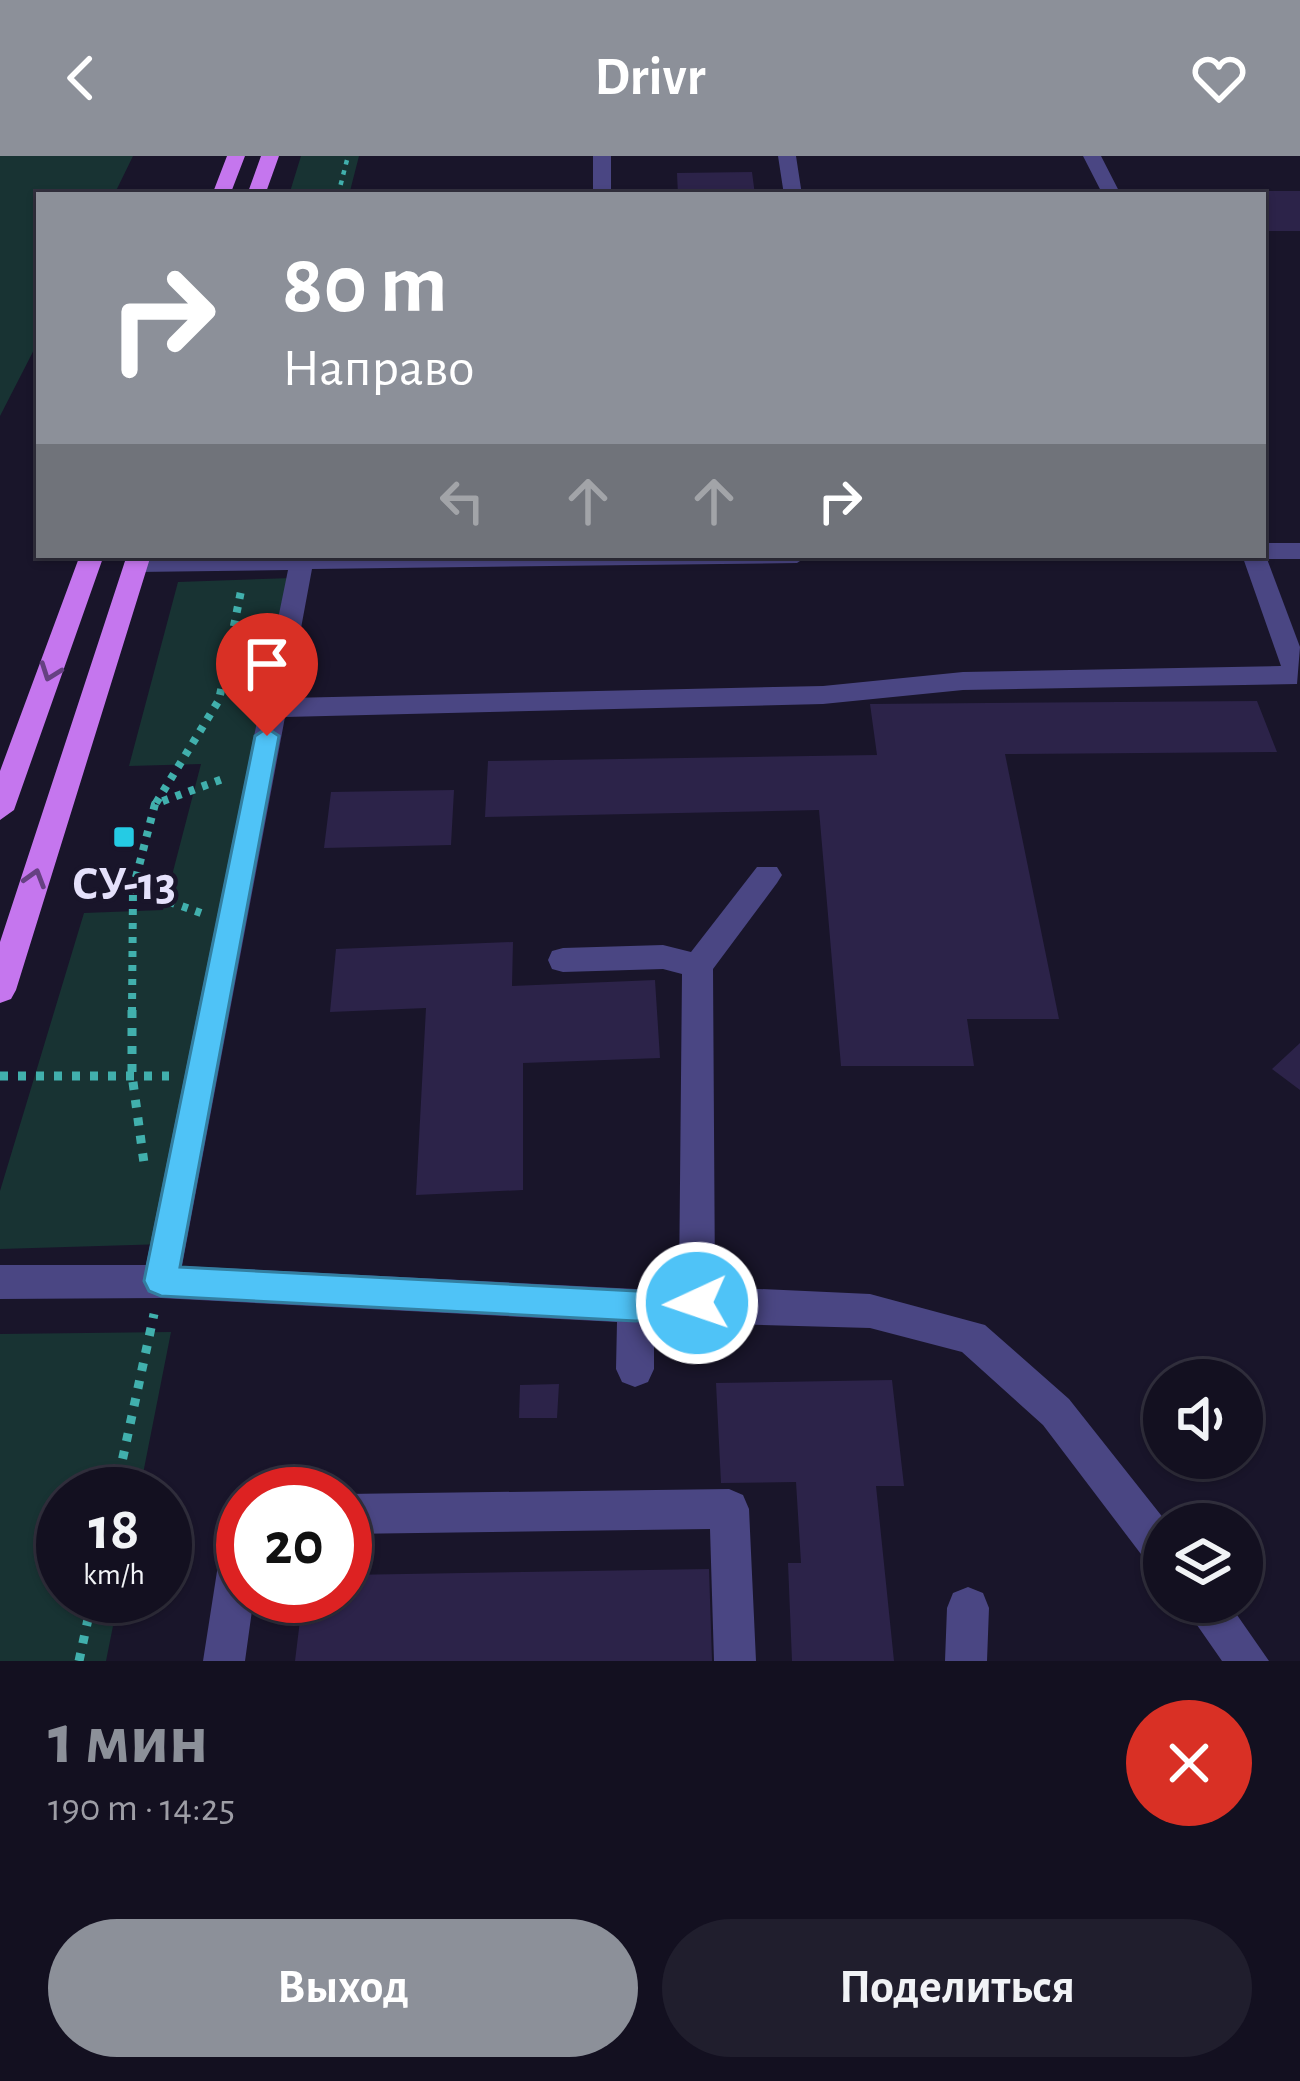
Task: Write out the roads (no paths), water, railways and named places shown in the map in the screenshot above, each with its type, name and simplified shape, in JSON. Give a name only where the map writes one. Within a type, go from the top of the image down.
[{"type":"main road","points":[[222,192],[236,156]]},
{"type":"main road","points":[[257,192],[269,156]]},
{"type":"main road","points":[[0,810],[90,559],[138,559],[0,989]]},
{"type":"street","points":[[602,156],[602,192]]},
{"type":"street","points":[[787,156],[793,192]]},
{"type":"street","points":[[1092,156],[1110,192]]},
{"type":"street","points":[[1266,551],[1300,550]]},
{"type":"street","points":[[138,559],[247,563],[374,558]]},
{"type":"street","points":[[273,708],[823,695],[963,681],[1297,675],[1255,558]]},
{"type":"street","points":[[161,1281],[302,559]]},
{"type":"street","points":[[697,1303],[698,966],[767,875]]},
{"type":"street","points":[[563,960],[663,957],[698,966]]},
{"type":"street","points":[[0,1282],[161,1281],[636,1306],[697,1303],[870,1311],[972,1337],[1056,1412],[1143,1525]]},
{"type":"street","points":[[635,1369],[636,1306]]},
{"type":"street","points":[[372,1514],[729,1509],[735,1661]]},
{"type":"street","points":[[967,1661],[968,1608]]},
{"type":"street","points":[[224,1661],[230,1623]]},
{"type":"street","points":[[1218,1623],[1248,1661]]},
{"type":"place","name":"СУ-13","points":[[124,837]]}]
